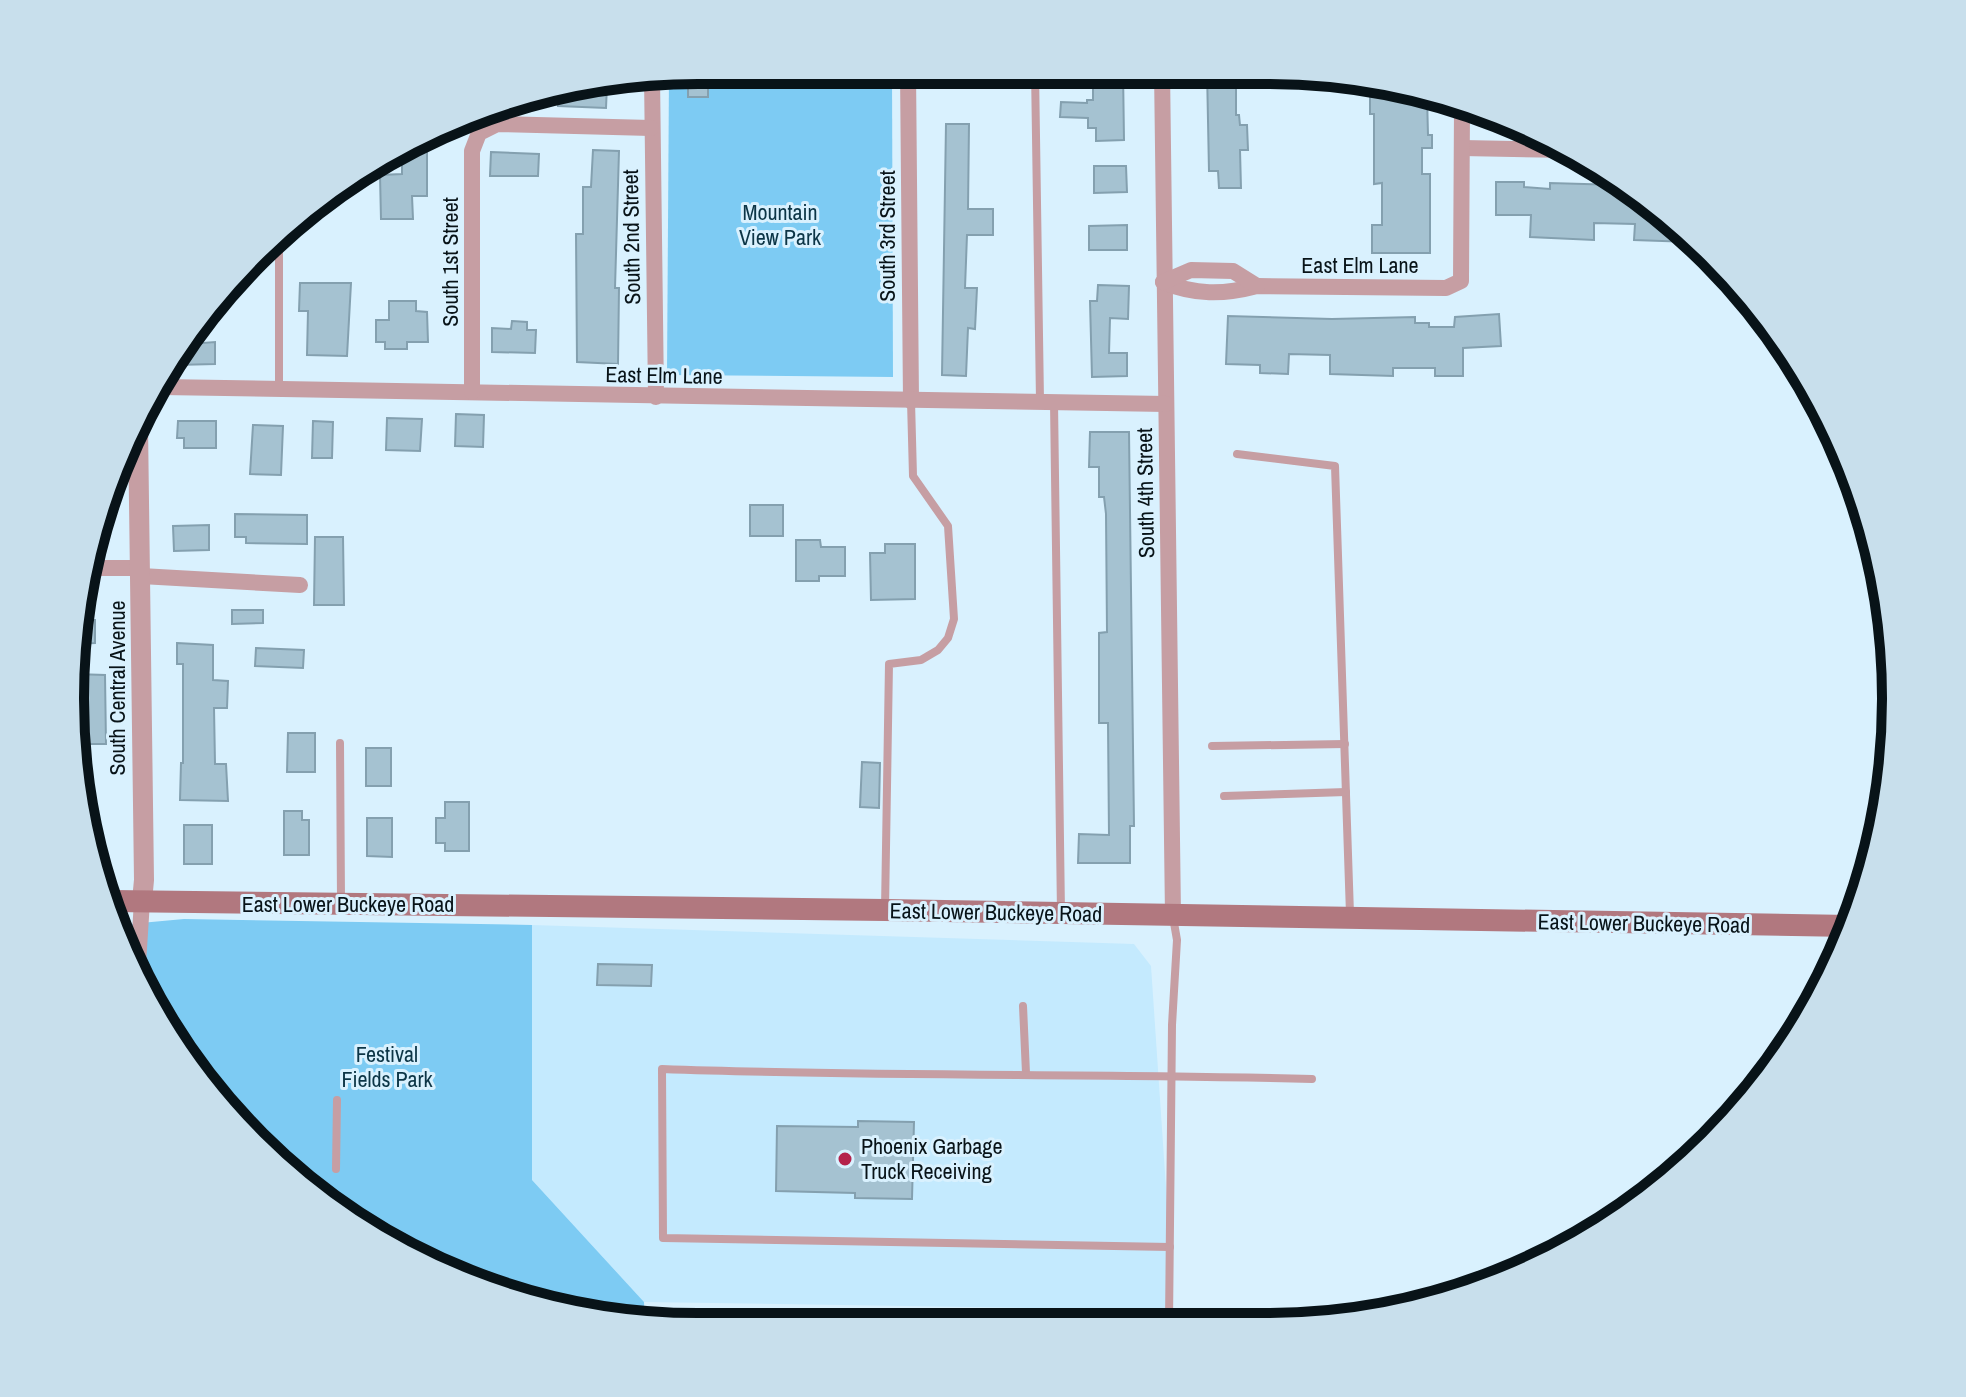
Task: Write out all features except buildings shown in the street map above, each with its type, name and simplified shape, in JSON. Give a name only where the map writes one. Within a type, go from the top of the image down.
[{"type":"main road","name":"East Lower Buckeye Road","points":[[119,901],[1838,926]]},
{"type":"street","name":"South 3rd Street","points":[[908,84],[911,401]]},
{"type":"street","name":"South 4th Street","points":[[1162,84],[1173,916]]},
{"type":"street","name":"South 2nd Street","points":[[652,86],[656,397]]},
{"type":"street","points":[[1462,116],[1462,148],[1544,149]]},
{"type":"street","name":"South 1st Street","points":[[472,392],[472,151],[479,133],[497,124],[651,128]]},
{"type":"street","name":"East Elm Lane","points":[[1163,282],[1187,291],[1233,292],[1257,286],[1446,288],[1461,281],[1462,148]]},
{"type":"street","name":"East Elm Lane","points":[[169,387],[1166,404]]},
{"type":"street","name":"South Central Avenue","points":[[138,446],[142,901]]},
{"type":"street","points":[[98,569],[300,585]]},
{"type":"street","points":[[139,952],[142,901]]},
{"type":"lane","points":[[1036,84],[1061,913]]},
{"type":"lane","points":[[279,250],[279,389]]},
{"type":"lane","points":[[885,910],[889,664],[921,660],[938,650],[948,638],[954,619],[948,526],[913,476],[911,401]]},
{"type":"lane","points":[[1237,454],[1335,466],[1350,919]]},
{"type":"lane","points":[[340,743],[341,905]]},
{"type":"lane","points":[[1212,746],[1345,744]]},
{"type":"lane","points":[[1224,796],[1346,792]]},
{"type":"lane","points":[[1169,1313],[1177,940],[1173,916]]},
{"type":"lane","points":[[1023,1006],[1026,1073]]},
{"type":"lane","points":[[1170,1247],[663,1238],[662,1069],[1172,1074],[1312,1079]]},
{"type":"lane","points":[[336,1169],[337,1100]]},
{"type":"shaded area","points":[[532,925],[1134,944],[1151,966],[1170,1247],[1169,1310],[644,1302],[532,1180]]},
{"type":"green space","name":"Mountain View Park","points":[[892,84],[893,377],[667,375],[669,85]]},
{"type":"green space","name":"Festival Fields Park","points":[[184,919],[532,925],[532,1180],[644,1302],[644,1311],[539,1292],[463,1266],[391,1231],[324,1186],[264,1133],[211,1073],[166,1006],[127,924]]},
{"type":"place","name":"Phoenix Garbage Truck Receiving","points":[[845,1159]]}]
